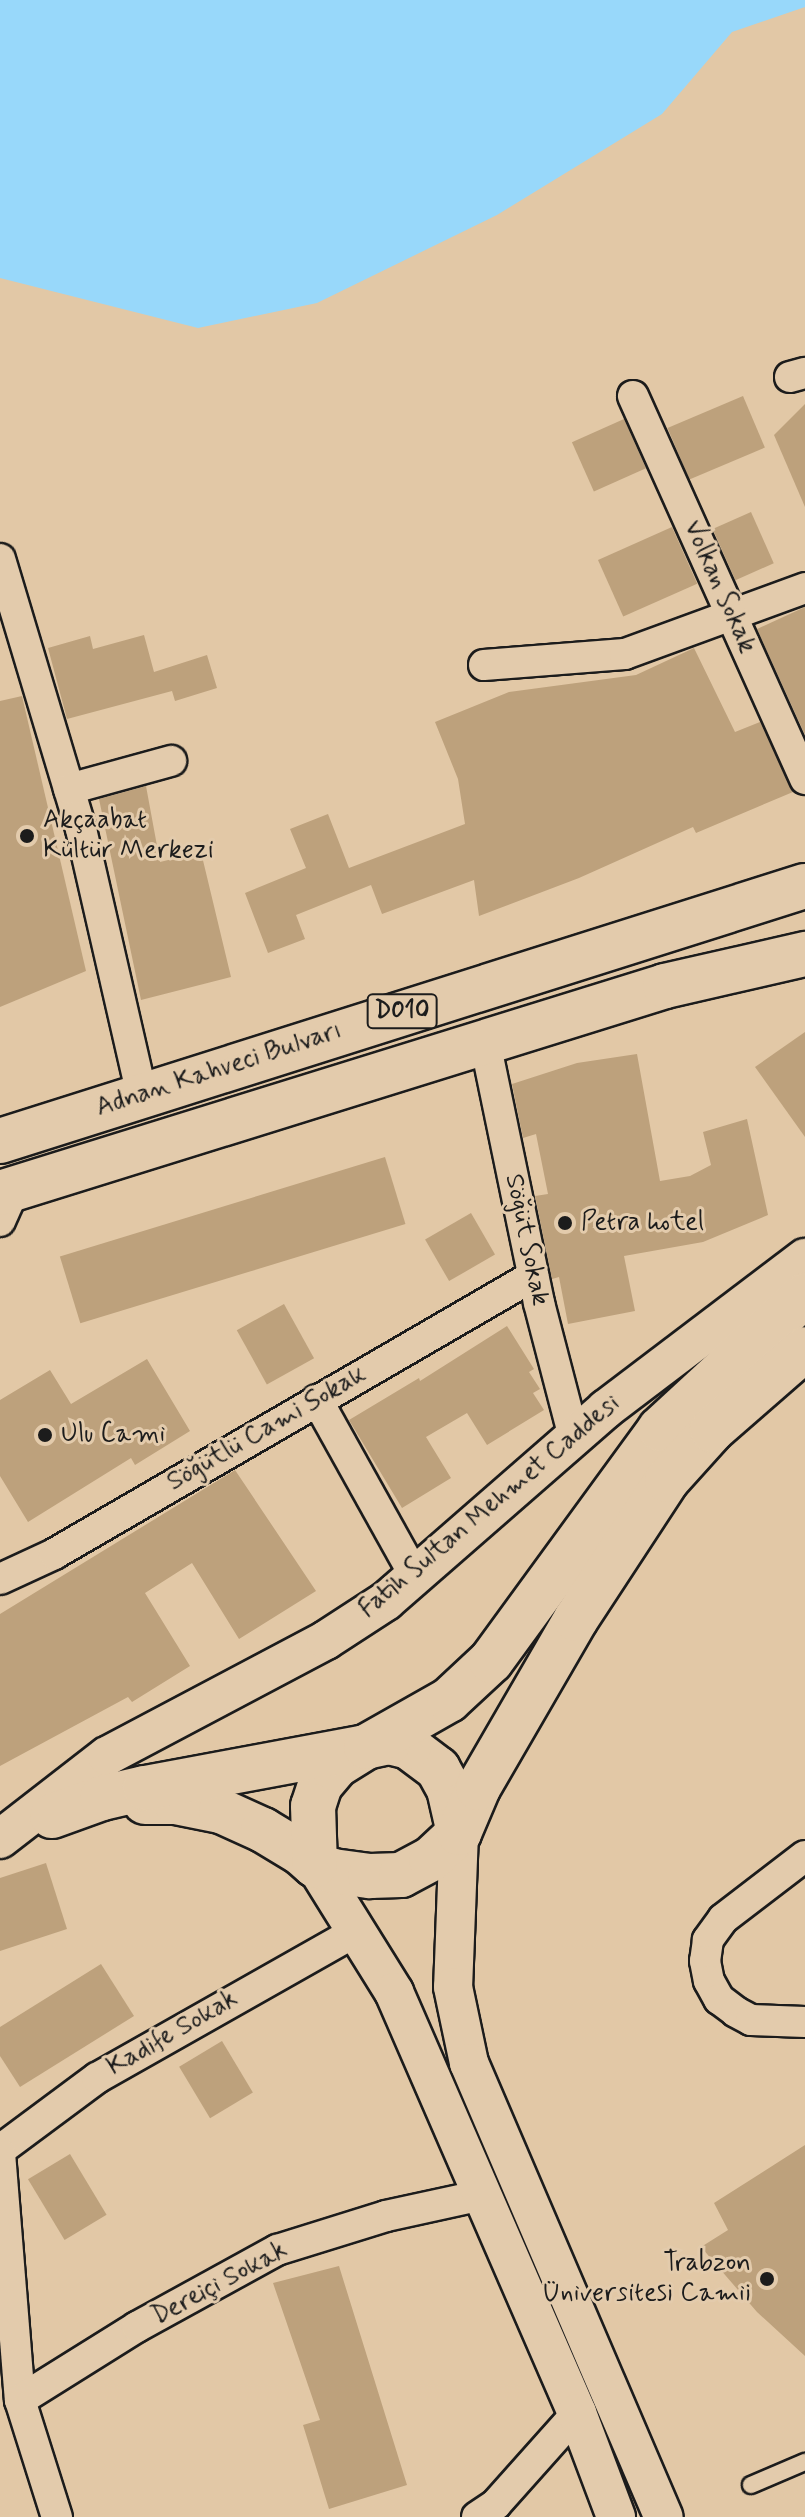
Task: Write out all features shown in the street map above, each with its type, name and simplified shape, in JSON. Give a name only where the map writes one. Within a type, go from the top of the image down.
[{"type":"main road","name":"Adnan Kahveci Bulvarı","points":[[0,1141],[805,886]]},
{"type":"main road","name":"Adnan Kahveci Bulvarı","points":[[5,1201],[485,1042],[665,986],[805,954]]},
{"type":"main road","name":"Fatih Sultan Mehmet Caddesi","points":[[315,1865],[313,1806],[320,1785],[336,1766],[449,1700],[491,1661],[660,1429],[805,1295]]},
{"type":"main road","name":"Fatih Sultan Mehmet Caddesi","points":[[52,1816],[145,1802],[194,1804],[263,1830],[315,1865],[362,1876],[401,1875],[431,1859],[459,1833],[478,1788],[576,1619],[667,1480],[712,1430],[805,1349]]},
{"type":"main road","name":"Fatih Sultan Mehmet Caddesi","points":[[52,1816],[102,1798],[145,1788],[389,1742],[409,1747],[438,1769],[449,1789],[459,1833]]},
{"type":"street","name":"Volkan Sokak","points":[[633,396],[805,779]]},
{"type":"street","points":[[0,559],[69,789],[142,1095]]},
{"type":"street","points":[[484,665],[625,654],[805,588]]},
{"type":"street","points":[[69,789],[171,761]]},
{"type":"street","name":"Söğüt Sokak","points":[[485,1042],[533,1276],[574,1437]]},
{"type":"street","name":"Fatih Sultan Mehmet Caddesi","points":[[0,1839],[107,1756],[326,1640],[386,1601],[574,1437],[805,1258]]},
{"type":"street","name":"Söğütlü Cami Sokak","points":[[0,1579],[54,1554],[533,1276]]},
{"type":"street","points":[[317,1400],[415,1576]]},
{"type":"street","name":"Fatih Sultan Mehmet Caddesi","points":[[0,1839],[52,1816]]},
{"type":"street","points":[[459,1833],[453,1987],[469,2063],[664,2517]]},
{"type":"street","points":[[805,1856],[723,1919],[708,1940],[705,1961],[709,1981],[719,1999],[736,2012],[751,2020],[805,2022]]},
{"type":"street","points":[[315,1865],[394,1992],[577,2413],[616,2517]]},
{"type":"street","name":"Kadife Sokak","points":[[0,2152],[97,2078],[355,1932]]},
{"type":"street","points":[[0,2152],[20,2400],[57,2517]]},
{"type":"street","name":"Dereiçi Sokak","points":[[20,2400],[137,2327],[277,2250],[386,2216],[482,2195]]},
{"type":"street","points":[[477,2517],[496,2504],[577,2413]]},
{"type":"lane","points":[[751,2485],[805,2462]]},
{"type":"water","points":[[0,0],[805,0],[805,7],[732,32],[662,114],[497,215],[317,303],[198,328],[0,278]]},
{"type":"building","points":[[743,396],[765,448],[689,480],[668,428]]},
{"type":"building","points":[[805,404],[805,507],[774,435]]},
{"type":"building","points":[[624,419],[646,468],[594,492],[572,442]]},
{"type":"building","points":[[751,512],[774,563],[735,580],[713,529]]},
{"type":"building","points":[[672,527],[697,584],[623,617],[598,560]]},
{"type":"building","points":[[805,607],[805,735],[757,629]]},
{"type":"building","points":[[144,635],[154,672],[207,655],[217,688],[175,701],[172,691],[67,719],[48,648],[90,636],[93,649]]},
{"type":"building","points":[[694,648],[735,732],[760,722],[793,792],[696,833],[693,827],[579,878],[479,916],[474,880],[382,914],[371,885],[296,915],[305,939],[268,953],[245,893],[306,868],[290,829],[328,814],[349,868],[465,824],[458,779],[435,722],[509,692],[636,675]]},
{"type":"building","name":"Akçaabat Kültür Merkezi","points":[[22,696],[86,971],[0,1007],[0,701]]},
{"type":"building","points":[[146,786],[160,862],[201,852],[231,977],[141,1000],[99,799]]},
{"type":"building","points":[[805,1032],[805,1137],[755,1067]]},
{"type":"building","points":[[637,1054],[660,1181],[690,1176],[711,1165],[703,1132],[747,1119],[768,1215],[703,1242],[624,1256],[635,1311],[568,1324],[559,1277],[552,1279],[535,1196],[548,1194],[536,1134],[523,1138],[512,1084],[577,1063]]},
{"type":"building","points":[[385,1157],[405,1224],[80,1323],[60,1256]]},
{"type":"building","points":[[471,1213],[495,1255],[449,1281],[425,1240]]},
{"type":"building","points":[[284,1304],[314,1358],[267,1384],[237,1330]]},
{"type":"building","points":[[507,1326],[534,1369],[529,1372],[540,1389],[533,1393],[544,1410],[487,1445],[467,1413],[426,1437],[451,1478],[402,1508],[349,1420],[419,1378],[420,1381]]},
{"type":"building","points":[[147,1359],[190,1431],[135,1465],[131,1458],[28,1522],[0,1476],[0,1400],[50,1370],[71,1404]]},
{"type":"building","points":[[235,1470],[316,1591],[239,1639],[192,1563],[145,1593],[190,1666],[132,1702],[128,1697],[0,1766],[0,1614]]},
{"type":"building","points":[[46,1863],[67,1929],[0,1951],[0,1878]]},
{"type":"building","points":[[101,1964],[134,2016],[20,2087],[0,2056],[0,2027]]},
{"type":"building","points":[[222,2041],[253,2092],[210,2118],[179,2067]]},
{"type":"building","name":"Trabzon Üniversitesi Camii","points":[[805,2145],[805,2356],[757,2312],[701,2247],[728,2230],[714,2203]]},
{"type":"building","points":[[70,2154],[107,2215],[65,2240],[28,2179]]},
{"type":"building","points":[[339,2266],[407,2485],[329,2509],[303,2425],[320,2420],[273,2283]]},
{"type":"place","name":"Akçaabat Kültür Merkezi","points":[[27,836]]},
{"type":"place","name":"Petra hotel","points":[[565,1223]]},
{"type":"place","name":"Ulu Cami","points":[[45,1435]]},
{"type":"place","name":"Trabzon Üniversitesi Camii","points":[[767,2279]]}]
